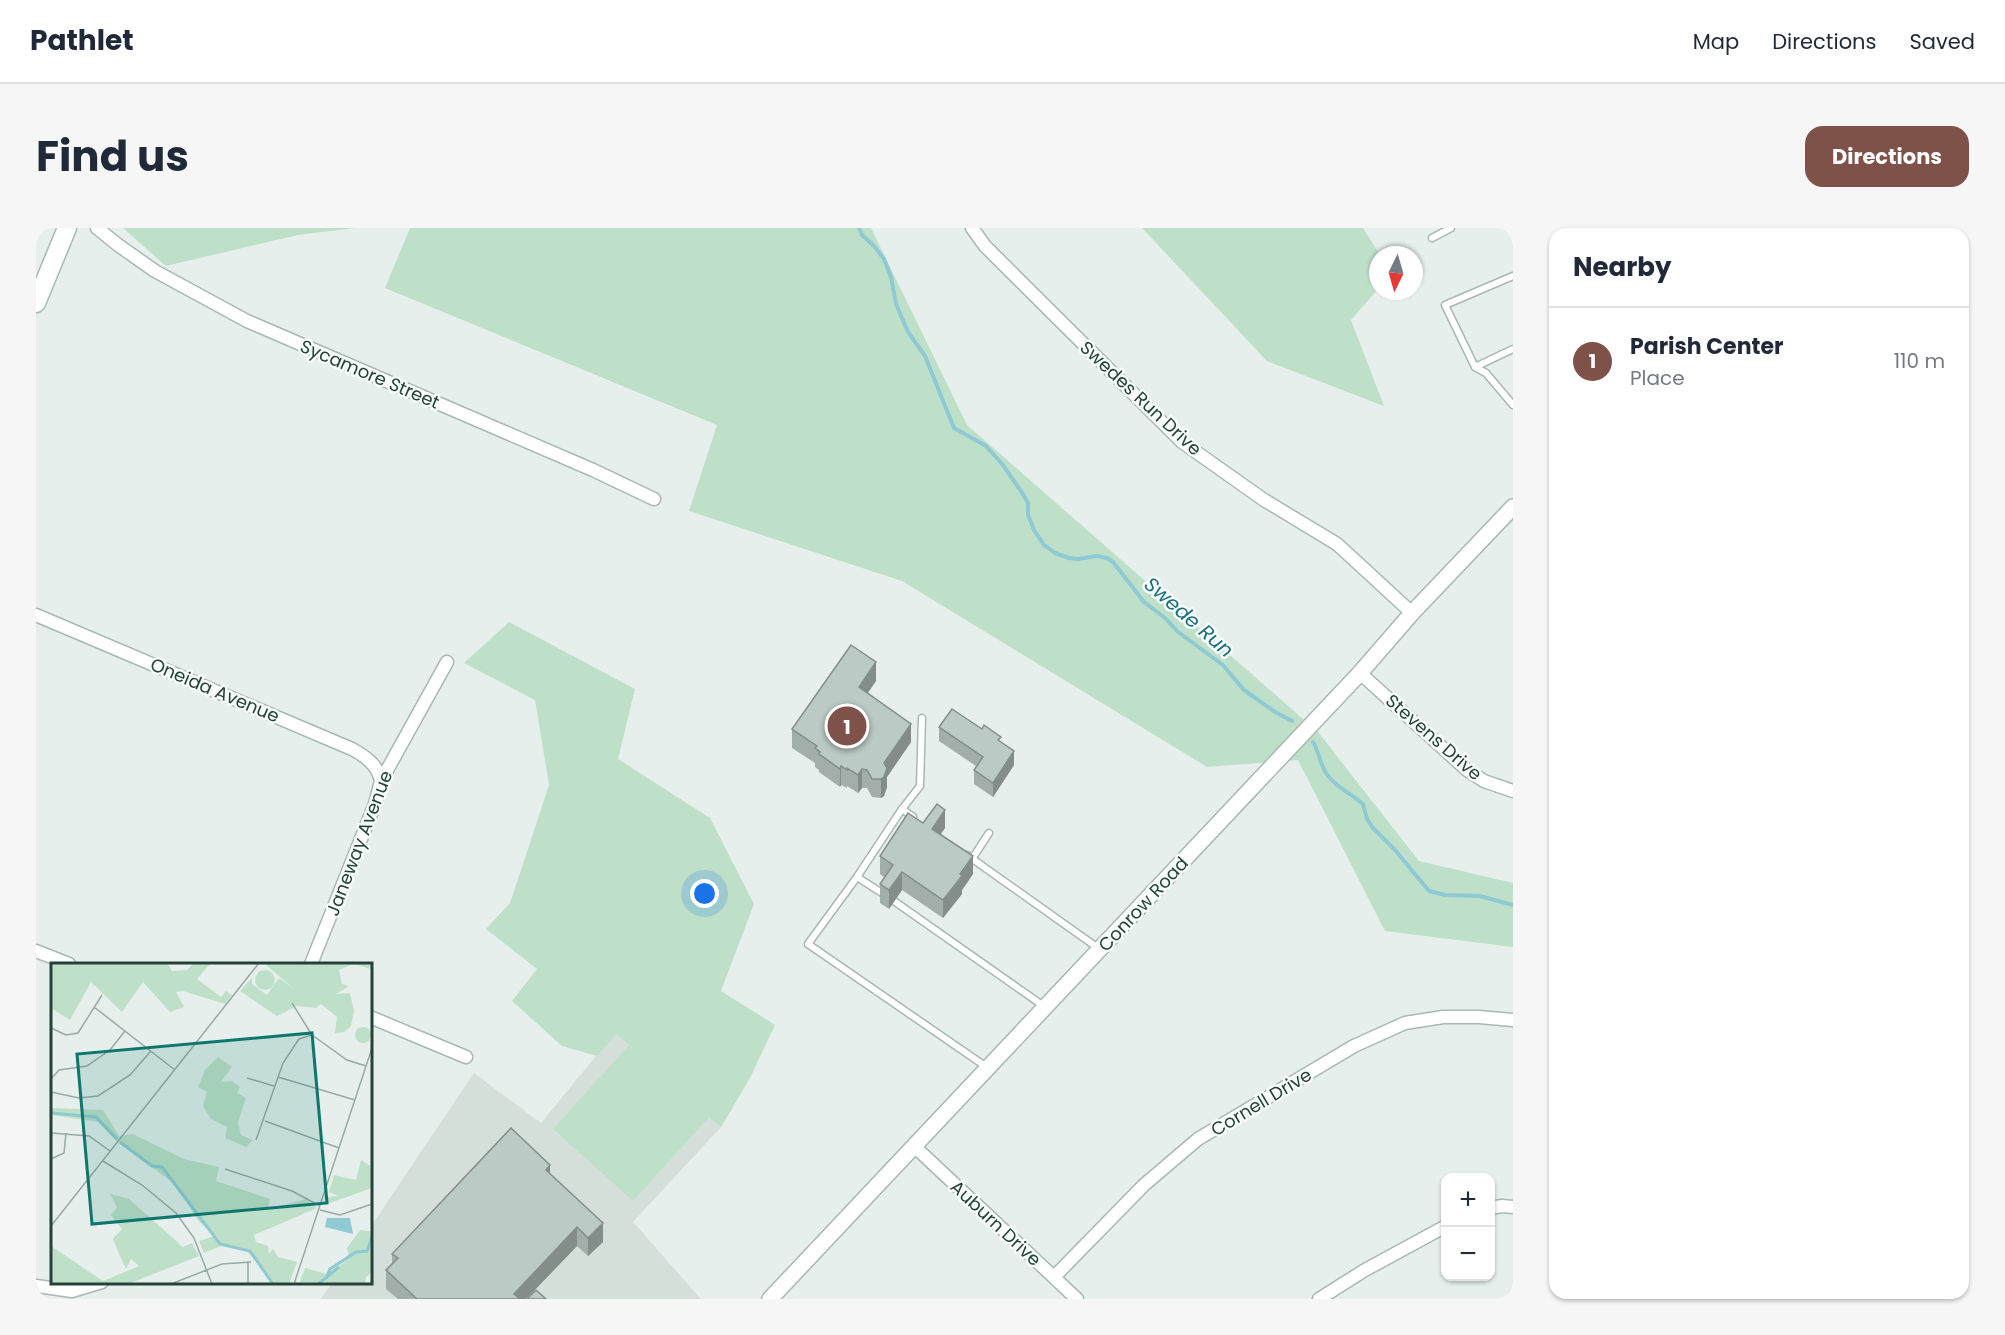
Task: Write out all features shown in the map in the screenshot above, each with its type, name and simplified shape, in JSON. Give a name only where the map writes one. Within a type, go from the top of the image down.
[{"type":"main road","points":[[36,303],[68,228]]},
{"type":"street","name":"Sycamore Street","points":[[97,228],[155,271],[247,321],[593,470],[654,499]]},
{"type":"street","name":"Swedes Run Drive","points":[[972,228],[985,246],[1182,442],[1264,500],[1337,544],[1412,613]]},
{"type":"street","name":"Conrow Road","points":[[770,1299],[1360,673],[1412,613],[1513,507]]},
{"type":"street","name":"Oneida Avenue","points":[[36,615],[352,749],[376,767],[381,781]]},
{"type":"street","name":"Janeway Avenue","points":[[311,963],[375,804],[381,781],[447,662]]},
{"type":"street","name":"Stevens Drive","points":[[1360,673],[1467,770],[1484,781],[1513,791]]},
{"type":"street","points":[[36,951],[66,963]]},
{"type":"street","name":"Cornell Drive","points":[[1054,1277],[1144,1185],[1198,1139],[1354,1046],[1405,1023],[1443,1017],[1513,1020]]},
{"type":"street","points":[[372,1018],[466,1057]]},
{"type":"street","name":"Auburn Drive","points":[[914,1146],[1077,1299]]},
{"type":"street","points":[[1495,1207],[1513,1207]]},
{"type":"street","points":[[1319,1299],[1365,1270],[1444,1227]]},
{"type":"street","points":[[36,1287],[72,1291],[97,1284]]},
{"type":"street","points":[[36,1287],[41,1299]]},
{"type":"lane","points":[[1432,238],[1450,228]]},
{"type":"lane","points":[[1513,276],[1445,305],[1475,367],[1486,373],[1513,405]]},
{"type":"lane","points":[[1475,367],[1513,349]]},
{"type":"lane","points":[[922,718],[920,786],[808,944],[988,1068]]},
{"type":"lane","points":[[902,809],[921,823]]},
{"type":"lane","points":[[972,859],[989,833]]},
{"type":"lane","points":[[964,853],[1100,950]]},
{"type":"lane","points":[[857,877],[885,895]]},
{"type":"lane","points":[[894,902],[1045,1007]]},
{"type":"shaded area","points":[[615,1033],[721,1127],[633,1222],[701,1299],[321,1299],[331,1284],[372,1284],[372,1225],[474,1073],[541,1123]]},
{"type":"green space","points":[[123,228],[355,228],[298,235],[166,266]]},
{"type":"green space","points":[[410,228],[871,228],[967,425],[1318,732],[1419,861],[1513,883],[1513,947],[1385,931],[1298,760],[1207,767],[902,581],[689,511],[717,425],[385,288]]},
{"type":"green space","points":[[1142,228],[1363,228],[1374,246],[1369,246],[1369,299],[1351,320],[1384,406],[1267,361]]},
{"type":"green space","points":[[509,622],[635,689],[618,759],[710,818],[754,904],[721,991],[775,1025],[750,1078],[721,1127],[709,1117],[633,1201],[553,1129],[629,1045],[616,1034],[597,1056],[562,1046],[512,1001],[537,969],[486,929],[510,903],[549,785],[535,700],[464,663]]},
{"type":"building","points":[[851,645],[876,662],[859,687],[911,724],[884,763],[887,768],[881,779],[872,779],[867,770],[862,769],[858,775],[841,766],[840,769],[819,754],[820,752],[815,748],[817,746],[792,729]]},
{"type":"building","points":[[952,709],[982,729],[984,725],[1001,737],[998,740],[1014,751],[993,783],[974,770],[983,757],[939,727]]},
{"type":"building","points":[[937,804],[945,810],[932,829],[973,856],[960,874],[962,876],[943,900],[902,872],[889,890],[880,884],[893,865],[880,856],[908,813],[923,823]]},
{"type":"building","points":[[511,1128],[550,1165],[546,1170],[603,1223],[588,1238],[577,1227],[514,1294],[520,1299],[417,1299],[386,1270],[398,1258],[392,1254]]},
{"type":"building","points":[[536,1290],[546,1299],[527,1299]]},
{"type":"waterway","name":"Swede Run","points":[[859,228],[862,235],[884,259],[891,277],[896,304],[908,332],[925,356],[954,428],[986,446],[1002,464],[1028,503],[1028,515],[1044,545],[1055,553],[1069,558],[1097,556],[1113,562],[1144,602],[1165,618],[1178,632],[1223,665],[1244,690],[1292,721]]},
{"type":"waterway","name":"Swede Run","points":[[1313,742],[1330,778],[1363,804],[1367,819],[1373,828],[1395,850],[1429,891],[1445,895],[1480,896],[1513,905]]},
{"type":"place","name":"Parish Center","points":[[847,726]]}]
